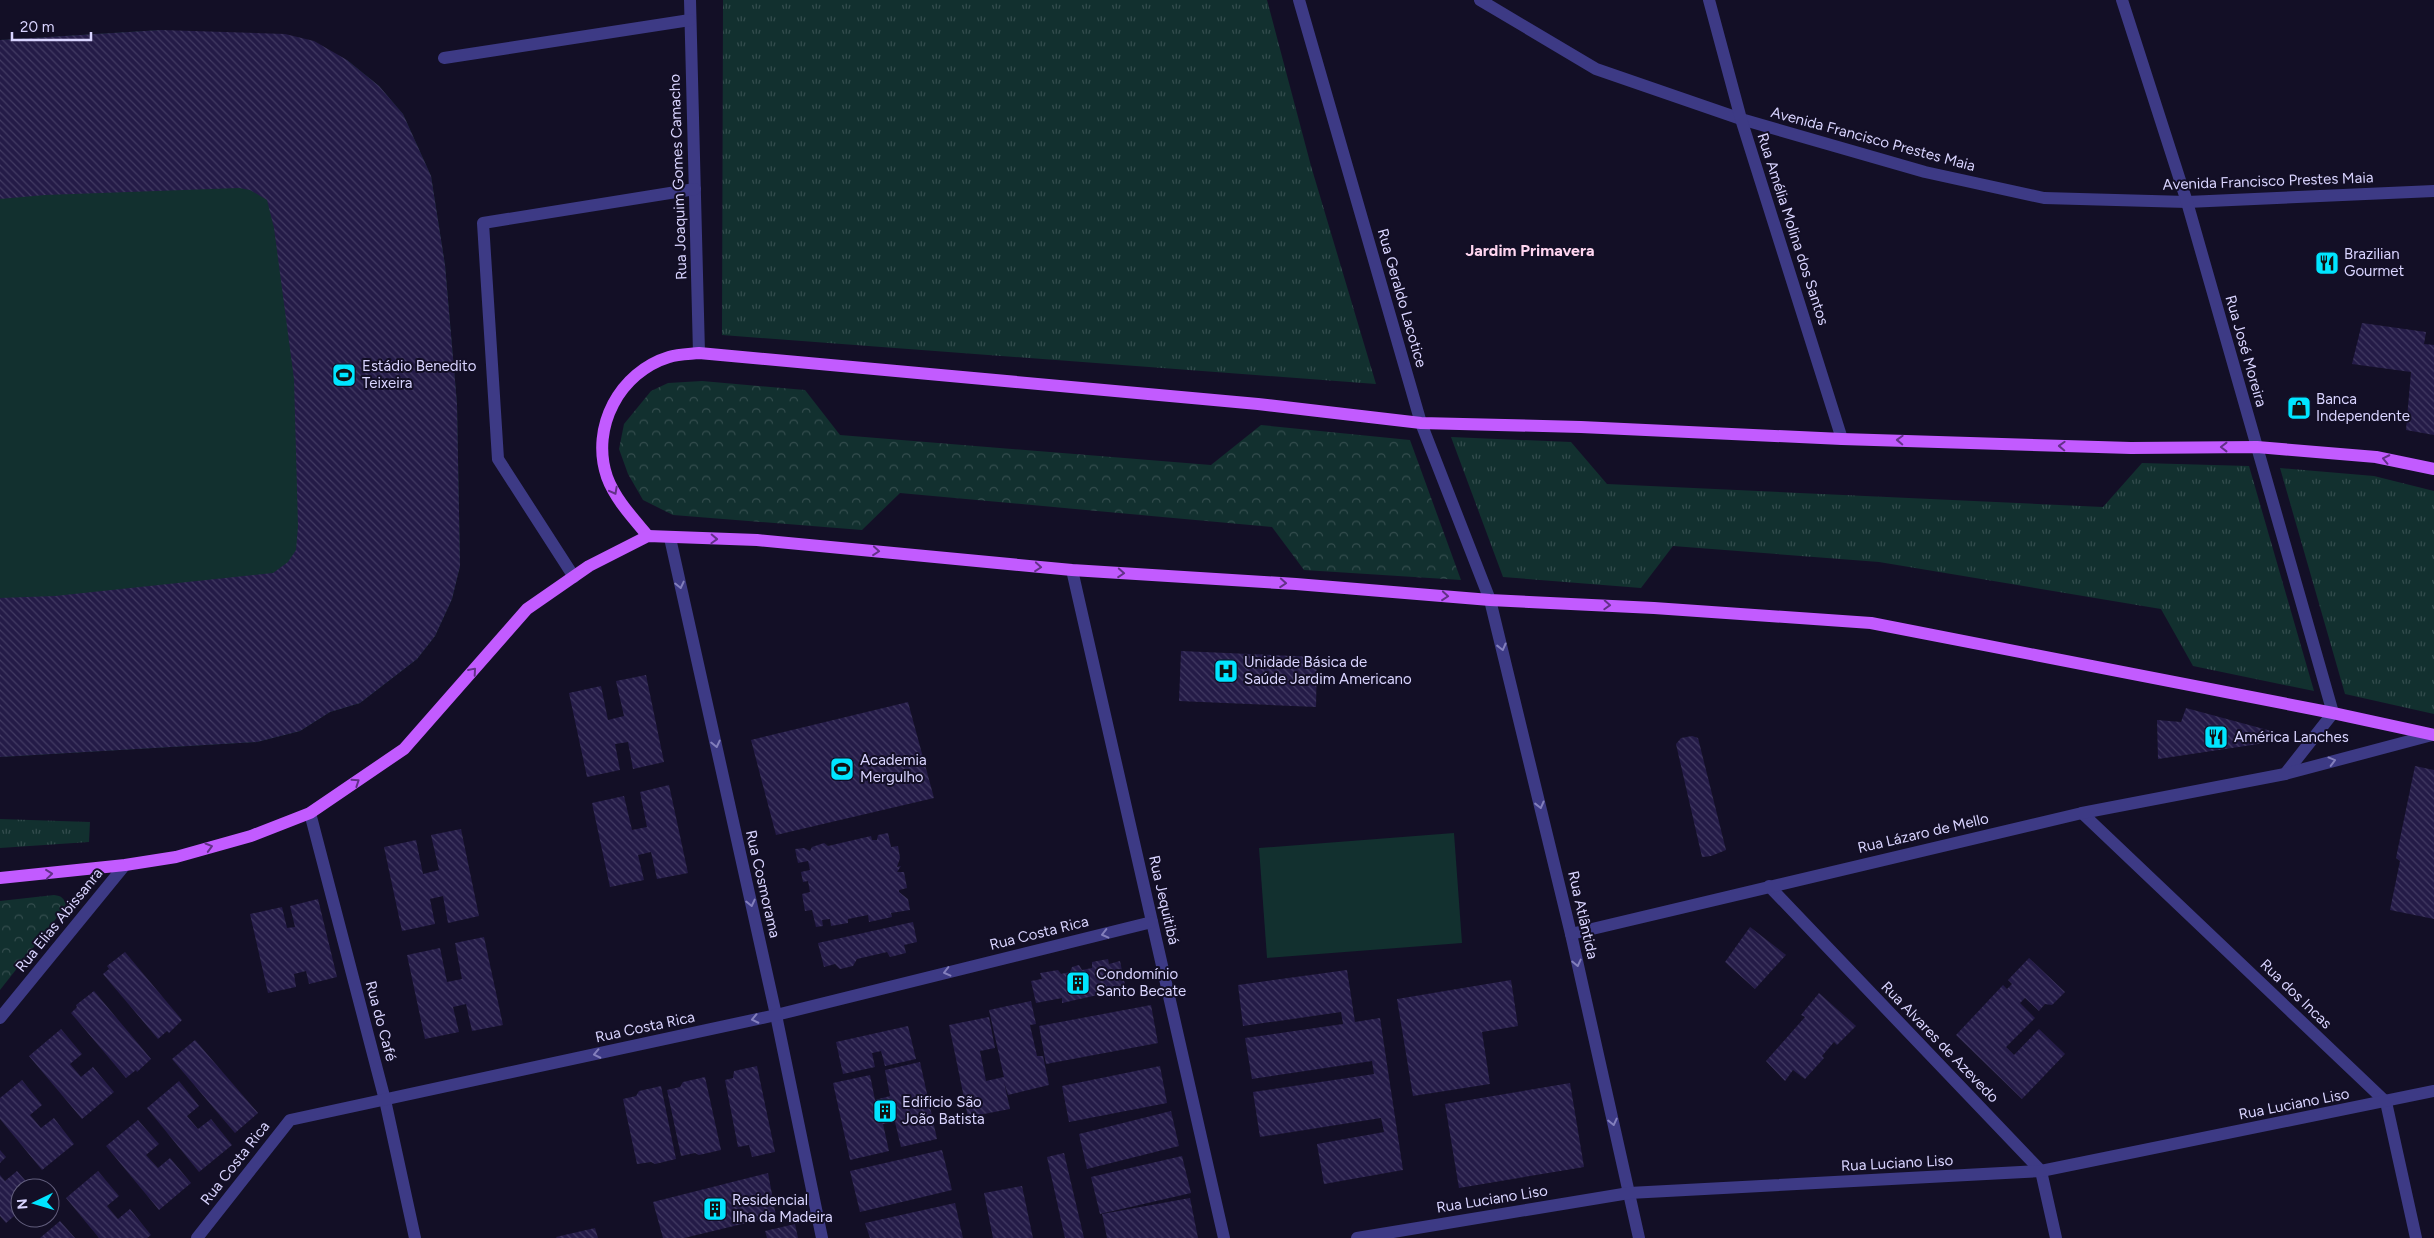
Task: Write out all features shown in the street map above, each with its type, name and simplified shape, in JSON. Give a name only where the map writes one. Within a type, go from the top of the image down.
[{"type":"main road","points":[[648,536],[620,502],[606,476],[602,444],[608,413],[623,388],[639,371],[669,357],[699,353],[1258,404],[1421,423],[1581,427],[1842,439],[2131,448],[2256,447],[2376,457],[2434,469]]},
{"type":"main road","points":[[0,878],[125,865],[176,857],[251,836],[310,813],[404,749],[527,609],[589,566],[648,536],[757,540],[1072,570],[1296,584],[1490,600],[1654,608],[1870,623],[2333,713],[2433,735]]},
{"type":"street","name":"Rua Joaquim Gomes Camacho","points":[[690,0],[699,353]]},
{"type":"street","name":"Rua Geraldo Lacotice","points":[[1299,0],[1421,423],[1490,600]]},
{"type":"street","name":"Avenida Francisco Prestes Maia","points":[[1480,0],[1596,69],[1740,119],[1924,172],[2044,198],[2187,202],[2434,191]]},
{"type":"street","name":"Rua Amélia Molina dos Santos","points":[[1708,0],[1740,119],[1842,439]]},
{"type":"street","name":"Rua José Moreira","points":[[2122,0],[2187,202],[2333,713]]},
{"type":"street","points":[[444,58],[690,20]]},
{"type":"street","points":[[574,577],[498,459],[483,223],[695,189]]},
{"type":"street","name":"Rua Cosmorama","points":[[670,538],[776,1015],[822,1238]]},
{"type":"street","name":"Rua Jequitibá","points":[[1072,570],[1224,1238]]},
{"type":"street","name":"Rua Atlântida","points":[[1490,600],[1571,934],[1639,1238]]},
{"type":"street","points":[[2285,774],[2333,713]]},
{"type":"street","name":"Rua Lázaro de Mello","points":[[1571,934],[2082,813],[2285,774],[2433,735]]},
{"type":"street","name":"Rua do Café","points":[[310,813],[385,1100],[415,1238]]},
{"type":"street","name":"Rua dos Incas","points":[[2082,813],[2386,1102]]},
{"type":"street","name":"Rua Elias Abissanra","points":[[0,1018],[125,865]]},
{"type":"street","name":"Rua Alvares de Azevedo","points":[[1769,886],[2041,1171]]},
{"type":"street","name":"Rua Costa Rica","points":[[197,1238],[290,1120],[776,1015],[1152,922]]},
{"type":"street","name":"Rua Luciano Liso","points":[[1357,1238],[1629,1193],[2041,1171],[2434,1091]]},
{"type":"street","points":[[2386,1102],[2416,1238]]},
{"type":"street","points":[[2041,1171],[2056,1238]]},
{"type":"green space","points":[[723,0],[1267,0],[1311,166],[1376,384],[722,335]]},
{"type":"green space","name":"Estádio Benedito Teixeira","points":[[161,30],[347,60],[379,86],[403,114],[431,176],[445,265],[457,404],[460,566],[452,599],[435,636],[417,659],[360,703],[330,712],[300,731],[257,742],[0,757],[0,40]]},
{"type":"green space","points":[[702,381],[805,390],[840,435],[1211,465],[1261,425],[1410,440],[1461,580],[1304,570],[1272,527],[900,493],[862,530],[673,515],[643,500],[628,474],[619,449],[624,424],[651,391],[668,383]]},
{"type":"green space","points":[[1451,437],[1571,442],[1607,484],[2103,507],[2142,463],[2249,466],[2314,691],[2193,666],[2161,609],[1879,562],[1673,546],[1641,588],[1503,577]]},
{"type":"green space","points":[[2280,468],[2374,476],[2434,491],[2434,714],[2345,694]]},
{"type":"green space","points":[[0,819],[90,822],[89,842],[0,848]]},
{"type":"green space","points":[[1454,833],[1462,943],[1267,958],[1259,848]]},
{"type":"green space","points":[[54,895],[62,898],[66,906],[0,990],[0,901]]},
{"type":"building","name":"Estádio Benedito Teixeira","points":[[161,30],[285,34],[314,41],[347,60],[379,86],[403,114],[431,176],[445,265],[457,404],[460,566],[452,599],[435,636],[417,659],[360,703],[330,712],[300,731],[257,742],[0,757],[0,598],[55,596],[273,573],[288,562],[296,550],[298,526],[294,379],[274,228],[267,200],[250,190],[239,188],[45,195],[0,199],[0,40]]},
{"type":"building","points":[[2362,323],[2426,332],[2424,344],[2434,345],[2434,435],[2406,430],[2411,372],[2352,364]]},
{"type":"building","name":"Banca Independente","points":[[2293,402],[2306,405],[2305,414],[2291,412]]},
{"type":"building","points":[[1181,651],[1317,657],[1316,707],[1179,701]]},
{"type":"building","points":[[646,675],[664,762],[633,769],[628,742],[615,744],[620,770],[587,777],[569,693],[601,686],[608,720],[624,716],[616,681]]},
{"type":"building","name":"Academia Mergulho","points":[[908,702],[934,798],[776,835],[751,740]]},
{"type":"building","name":"América Lanches","points":[[2186,708],[2275,732],[2272,742],[2158,759],[2157,720],[2181,722]]},
{"type":"building","points":[[1692,736],[1698,738],[1726,850],[1711,856],[1702,857],[1676,744],[1681,738]]},
{"type":"building","points":[[2415,766],[2434,770],[2434,919],[2390,910],[2400,861],[2396,858]]},
{"type":"building","points":[[669,785],[688,873],[657,879],[651,852],[638,855],[644,880],[610,887],[592,803],[624,796],[632,830],[647,827],[640,792]]},
{"type":"building","points":[[461,829],[479,916],[448,923],[443,896],[430,899],[435,924],[402,931],[384,847],[416,840],[423,874],[439,870],[431,835]]},
{"type":"building","points":[[888,833],[891,847],[898,846],[900,858],[897,867],[901,866],[897,872],[904,872],[907,888],[899,890],[899,892],[908,899],[910,910],[891,913],[892,917],[869,922],[868,915],[848,919],[848,923],[831,926],[830,919],[822,920],[823,926],[816,927],[812,910],[805,911],[802,894],[810,892],[808,881],[803,882],[801,872],[810,870],[808,861],[798,863],[795,849],[804,848],[810,851],[812,847],[824,843],[828,846],[871,836],[872,840],[877,840],[878,835]]},
{"type":"building","points":[[318,899],[337,977],[309,984],[306,971],[294,974],[296,987],[268,993],[250,914],[282,907],[287,928],[295,927],[290,906]]},
{"type":"building","points":[[913,922],[917,942],[904,945],[906,953],[890,957],[887,952],[857,959],[853,966],[840,969],[835,964],[824,967],[818,943]]},
{"type":"building","points":[[1750,927],[1786,955],[1755,989],[1725,962]]},
{"type":"building","points":[[484,937],[503,1025],[472,1031],[466,1004],[453,1007],[459,1032],[425,1039],[407,955],[440,948],[447,982],[462,979],[455,943]]},
{"type":"building","points":[[125,952],[182,1020],[169,1033],[167,1031],[158,1039],[103,974],[109,969],[107,966]]},
{"type":"building","points":[[2029,958],[2065,992],[2052,1005],[2045,1004],[2039,1011],[2025,998],[2020,1003],[2035,1018],[2006,1047],[2014,1055],[2039,1029],[2065,1054],[2022,1099],[1956,1035],[2003,985],[2007,989],[2012,984],[2008,980]]},
{"type":"building","name":"Condomínio Santo Becate","points":[[1108,959],[1109,964],[1120,961],[1125,985],[1101,990],[1102,994],[1062,1003],[1062,998],[1036,1003],[1031,981],[1042,979],[1040,973],[1058,970],[1061,974],[1070,972],[1072,967],[1079,965],[1082,970],[1092,968],[1092,962]]},
{"type":"building","points":[[1347,970],[1355,1022],[1380,1018],[1403,1170],[1324,1184],[1317,1144],[1384,1132],[1381,1118],[1260,1137],[1253,1092],[1374,1074],[1372,1061],[1252,1079],[1245,1038],[1343,1024],[1341,1012],[1243,1026],[1238,985]]},
{"type":"building","points":[[1511,980],[1518,1026],[1482,1032],[1490,1084],[1413,1096],[1397,999]]},
{"type":"building","points":[[94,991],[151,1059],[137,1072],[136,1070],[126,1078],[71,1013],[77,1007],[76,1005]]},
{"type":"building","points":[[1819,993],[1856,1026],[1837,1045],[1834,1042],[1822,1056],[1824,1058],[1805,1079],[1793,1070],[1785,1081],[1766,1061],[1805,1017],[1801,1015]]},
{"type":"building","points":[[1031,1001],[1036,1024],[1030,1025],[1037,1056],[1043,1056],[1049,1085],[1008,1095],[1004,1082],[1010,1109],[968,1117],[949,1025],[989,1017],[995,1048],[980,1051],[986,1081],[1004,1077],[989,1010]]},
{"type":"building","points":[[1151,1005],[1158,1043],[1046,1064],[1039,1026]]},
{"type":"building","points":[[908,1026],[916,1059],[885,1066],[881,1051],[872,1053],[875,1067],[843,1074],[836,1042]]},
{"type":"building","points":[[61,1029],[82,1054],[70,1064],[81,1077],[93,1067],[114,1092],[82,1119],[29,1056]]},
{"type":"building","points":[[195,1040],[258,1113],[235,1133],[172,1059]]},
{"type":"building","name":"Edificio São João Batista","points":[[920,1062],[937,1139],[901,1147],[895,1122],[883,1124],[889,1151],[850,1160],[833,1083],[870,1075],[875,1100],[890,1096],[885,1070]]},
{"type":"building","points":[[757,1066],[775,1152],[752,1157],[749,1145],[738,1147],[725,1080],[733,1078],[734,1071]]},
{"type":"building","points":[[1160,1066],[1167,1103],[1069,1122],[1062,1086]]},
{"type":"building","points":[[705,1077],[721,1150],[699,1155],[695,1153],[681,1156],[667,1090],[680,1087],[683,1082]]},
{"type":"building","points":[[22,1080],[42,1105],[30,1115],[41,1128],[54,1118],[74,1144],[42,1170],[0,1119],[0,1098]]},
{"type":"building","points":[[179,1081],[199,1106],[187,1116],[198,1129],[211,1119],[232,1145],[199,1172],[147,1108]]},
{"type":"building","points":[[1570,1083],[1584,1167],[1459,1188],[1445,1104]]},
{"type":"building","points":[[661,1086],[676,1159],[655,1164],[651,1162],[637,1164],[623,1099],[636,1096],[639,1091]]},
{"type":"building","points":[[1171,1111],[1179,1146],[1087,1169],[1079,1134]]},
{"type":"building","points":[[138,1120],[159,1144],[146,1155],[158,1168],[170,1158],[191,1183],[159,1210],[106,1146]]},
{"type":"building","points":[[0,1150],[6,1157],[0,1163]]},
{"type":"building","points":[[942,1150],[952,1190],[860,1212],[850,1171]]},
{"type":"building","points":[[1064,1153],[1084,1238],[1065,1238],[1047,1157]]},
{"type":"building","points":[[1182,1156],[1191,1193],[1100,1214],[1091,1177]]},
{"type":"building","points":[[17,1171],[23,1178],[10,1178],[10,1220],[6,1223],[0,1216],[0,1175],[5,1181]]},
{"type":"building","points":[[98,1171],[119,1196],[107,1206],[118,1219],[130,1209],[151,1235],[147,1238],[99,1238],[66,1198]]},
{"type":"building","name":"Residencial Ilha da Madeira","points":[[768,1173],[776,1216],[684,1238],[663,1238],[653,1202]]},
{"type":"building","points":[[1022,1186],[1033,1238],[993,1238],[984,1193]]},
{"type":"building","points":[[1190,1198],[1198,1238],[1107,1238],[1102,1214]]},
{"type":"building","points":[[955,1203],[963,1238],[870,1238],[865,1223]]},
{"type":"building","points":[[60,1221],[75,1238],[40,1238],[52,1228],[60,1228]]},
{"type":"building","points":[[795,1224],[798,1238],[767,1238],[765,1231]]},
{"type":"building","points":[[595,1228],[598,1238],[556,1237]]},
{"type":"place","name":"Brazilian Gourmet","points":[[2327,263]]},
{"type":"place","name":"Estádio Benedito Teixeira","points":[[344,375]]},
{"type":"place","name":"Banca Independente","points":[[2299,408]]},
{"type":"place","name":"Unidade Básica de Saúde Jardim Americano","points":[[1226,671]]},
{"type":"place","name":"América Lanches","points":[[2216,737]]},
{"type":"place","name":"Academia Mergulho","points":[[842,769]]},
{"type":"place","name":"Condomínio Santo Becate","points":[[1078,983]]},
{"type":"place","name":"Edificio São João Batista","points":[[885,1111]]},
{"type":"place","name":"Residencial Ilha da Madeira","points":[[715,1209]]},
{"type":"district","name":"Jardim Primavera","points":[[1530,250]]}]
